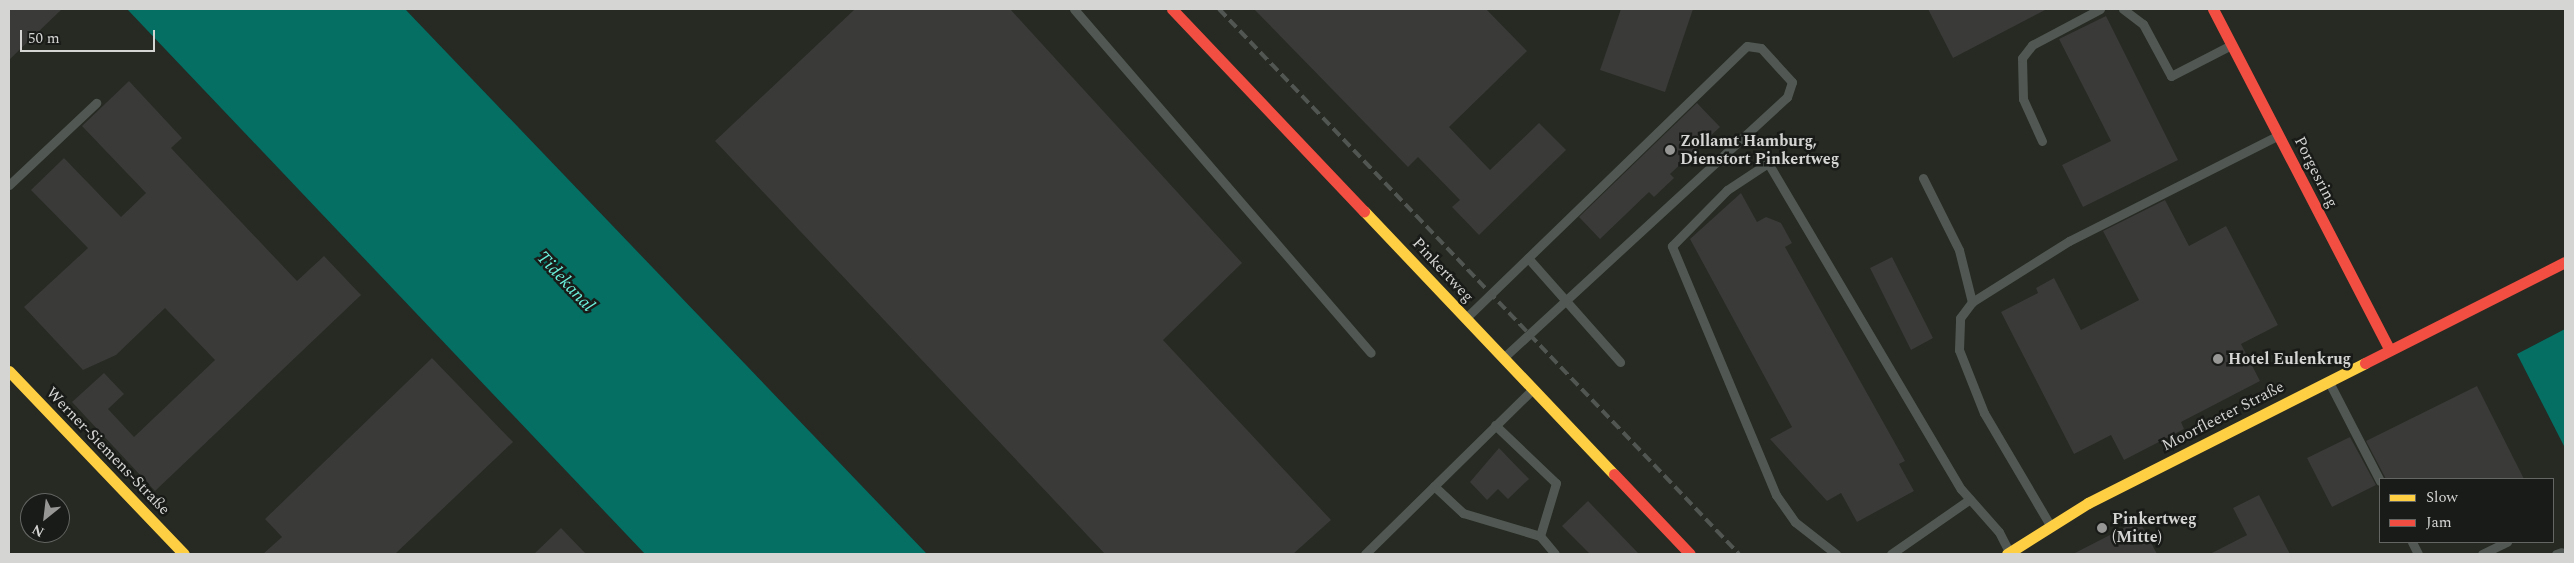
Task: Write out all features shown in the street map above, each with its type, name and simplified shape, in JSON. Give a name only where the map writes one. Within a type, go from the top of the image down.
[{"type":"street","name":"Pinkertweg","points":[[1172,9],[1690,554]]},
{"type":"street","name":"Porgesring","points":[[2213,9],[2390,350]]},
{"type":"street","name":"Moorfleeter Straße","points":[[2009,554],[2050,525],[2328,381],[2565,262]]},
{"type":"street","name":"Werner-Siemens-Straße","points":[[9,371],[184,554]]},
{"type":"lane","points":[[1074,9],[1371,353]]},
{"type":"lane","points":[[2042,141],[2023,99],[2022,58],[2032,45],[2100,9]]},
{"type":"lane","points":[[2123,9],[2144,24],[2171,76],[2231,44]]},
{"type":"lane","points":[[1466,318],[1747,46],[1760,48],[1792,82],[1787,98],[1569,300],[1503,358]]},
{"type":"lane","points":[[9,185],[96,103]]},
{"type":"lane","points":[[2050,525],[1984,413],[1959,350],[1960,318],[1972,302],[2126,210],[2279,136]]},
{"type":"lane","points":[[1836,554],[1795,522],[1776,496],[1672,246],[1727,190],[1768,163],[1970,499],[1999,532],[2009,554]]},
{"type":"lane","points":[[1923,178],[1959,250],[1972,302]]},
{"type":"lane","points":[[1528,258],[1569,300],[1620,362]]},
{"type":"lane","points":[[2328,381],[2379,479]]},
{"type":"lane","points":[[1365,554],[1533,389]]},
{"type":"lane","points":[[1495,425],[1556,483],[1540,536]]},
{"type":"lane","points":[[1434,486],[1463,513],[1540,536],[1555,554]]},
{"type":"lane","points":[[1891,554],[1970,499]]},
{"type":"lane","points":[[2482,554],[2505,543]]},
{"type":"shaded area","points":[[9,9],[127,9],[645,554],[9,554]]},
{"type":"shaded area","points":[[405,9],[2565,9],[2565,329],[2517,354],[2565,448],[2565,554],[927,554]]},
{"type":"water","name":"Tidekanal","points":[[127,9],[405,9],[927,554],[645,554]]},
{"type":"water","points":[[2565,329],[2565,448],[2517,354]]},
{"type":"building","points":[[9,9],[62,9],[9,60]]},
{"type":"building","points":[[855,9],[1010,9],[1242,263],[1163,340],[1331,520],[1293,554],[1105,554],[715,141]]},
{"type":"building","points":[[1254,9],[1486,9],[1527,51],[1449,127],[1490,170],[1539,123],[1566,150],[1479,235],[1452,207],[1460,200],[1418,157],[1408,167]]},
{"type":"building","points":[[1621,9],[1693,9],[1665,92],[1600,70]]},
{"type":"building","points":[[1928,9],[2047,9],[1953,58]]},
{"type":"building","points":[[2106,16],[2178,160],[2083,207],[2062,165],[2111,141],[2059,39]]},
{"type":"building","points":[[129,81],[182,138],[171,148],[297,281],[324,256],[361,295],[155,491],[72,402],[104,373],[124,394],[108,409],[134,437],[215,360],[165,308],[116,355],[83,370],[24,307],[88,248],[31,190],[64,158],[121,217],[146,193],[82,126]]},
{"type":"building","name":"Zollamt Hamburg, Dienstort Pinkertweg","points":[[1697,103],[1720,127],[1670,174],[1674,178],[1654,197],[1649,192],[1600,239],[1579,217]]},
{"type":"building","points":[[1741,193],[1757,222],[1766,217],[1781,223],[1792,243],[1785,247],[1905,461],[1899,464],[1914,491],[1857,522],[1841,493],[1827,501],[1770,439],[1792,427],[1690,239]]},
{"type":"building","points":[[2165,200],[2189,246],[2226,226],[2278,325],[2241,344],[2260,381],[2181,422],[2184,429],[2124,460],[2111,435],[2074,454],[2001,312],[2038,293],[2036,288],[2054,278],[2081,330],[2139,300],[2103,231]]},
{"type":"building","points":[[1892,257],[1933,338],[1911,350],[1870,268]]},
{"type":"building","points":[[432,358],[513,442],[395,554],[263,554],[282,537],[265,519]]},
{"type":"building","points":[[2477,386],[2523,478],[2385,478],[2366,441]]},
{"type":"building","points":[[2350,437],[2376,485],[2332,507],[2307,458]]},
{"type":"building","points":[[1499,448],[1529,479],[1508,499],[1498,489],[1487,500],[1470,482]]},
{"type":"building","points":[[2259,495],[2290,554],[2210,554],[2247,535],[2233,508]]},
{"type":"building","points":[[1588,501],[1639,554],[1590,554],[1562,526]]},
{"type":"building","points":[[2139,520],[2157,554],[2073,554]]},
{"type":"building","points":[[561,528],[586,554],[534,554]]},
{"type":"railway","points":[[1219,9],[1739,554]]},
{"type":"traffic: slow","points":[[1364,211],[1614,474]]},
{"type":"traffic: slow","points":[[2007,554],[2088,503],[2365,363]]},
{"type":"traffic: slow","points":[[9,371],[184,554]]},
{"type":"traffic: jam","points":[[1172,9],[1364,211]]},
{"type":"traffic: jam","points":[[2213,9],[2390,350]]},
{"type":"traffic: jam","points":[[2365,363],[2565,262]]},
{"type":"traffic: jam","points":[[1614,474],[1690,554]]},
{"type":"place","name":"Zollamt Hamburg, Dienstort Pinkertweg","points":[[1670,150]]},
{"type":"place","name":"Hotel Eulenkrug","points":[[2218,359]]},
{"type":"place","name":"Pinkertweg (Mitte)","points":[[2102,528]]}]
